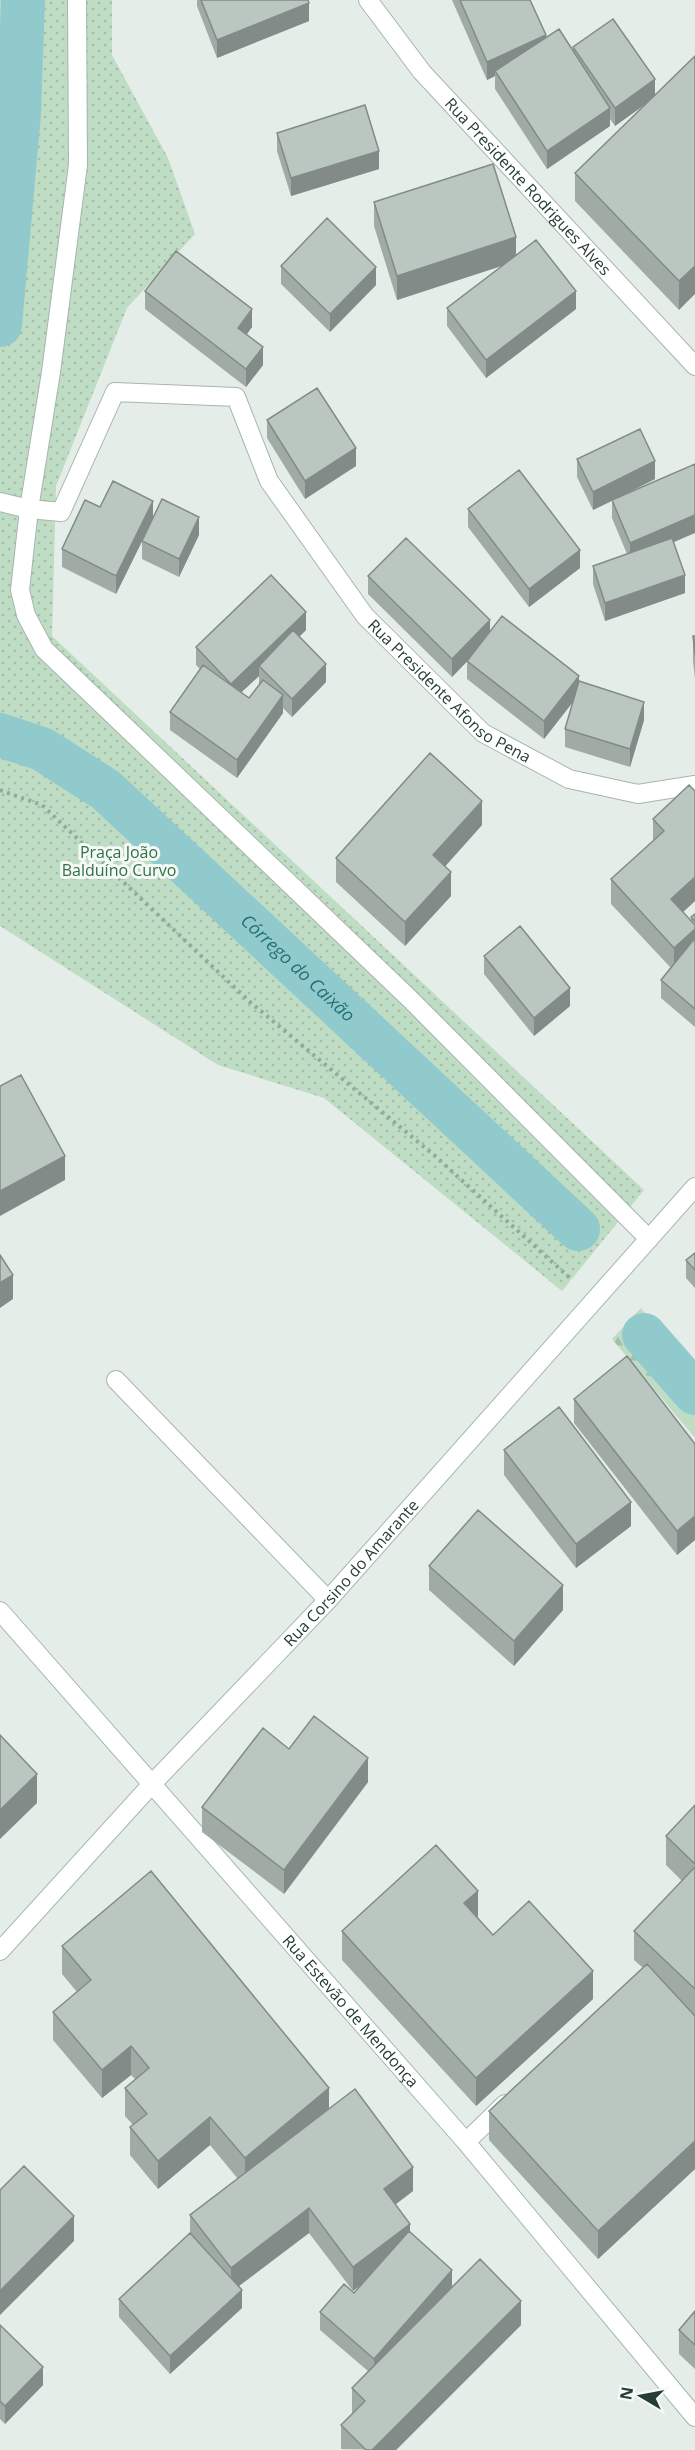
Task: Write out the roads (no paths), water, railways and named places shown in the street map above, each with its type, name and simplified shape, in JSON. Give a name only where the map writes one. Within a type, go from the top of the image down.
[{"type":"street","points":[[76,0],[78,165],[51,372],[29,509],[20,590],[26,615],[44,649],[410,999],[649,1239]]},
{"type":"street","name":"Rua Presidente Rodrigues Alves","points":[[368,0],[422,72],[695,366]]},
{"type":"street","name":"Rua Presidente Afonso Pena","points":[[29,509],[61,512],[115,392],[236,398],[269,481],[365,616],[483,733],[569,779],[638,794],[695,785]]},
{"type":"street","points":[[1,502],[29,509]]},
{"type":"street","name":"Rua Corsino do Amarante","points":[[0,1951],[152,1784],[328,1600],[695,1187]]},
{"type":"street","points":[[116,1380],[328,1600]]},
{"type":"street","name":"Rua Estevão de Mendonça","points":[[0,1611],[466,2142],[695,2417]]},
{"type":"street","points":[[466,2142],[516,2092]]},
{"type":"waterway","name":"Córrego do Caixão","points":[[0,325],[19,113],[23,0]]},
{"type":"waterway","name":"Córrego do Caixão","points":[[0,735],[42,749],[106,790],[578,1229]]},
{"type":"waterway","name":"Córrego do Caixão","points":[[644,1335],[695,1393]]},
{"type":"park label","name":"Praça João Balduíno Curvo","points":[[119,861]]}]
